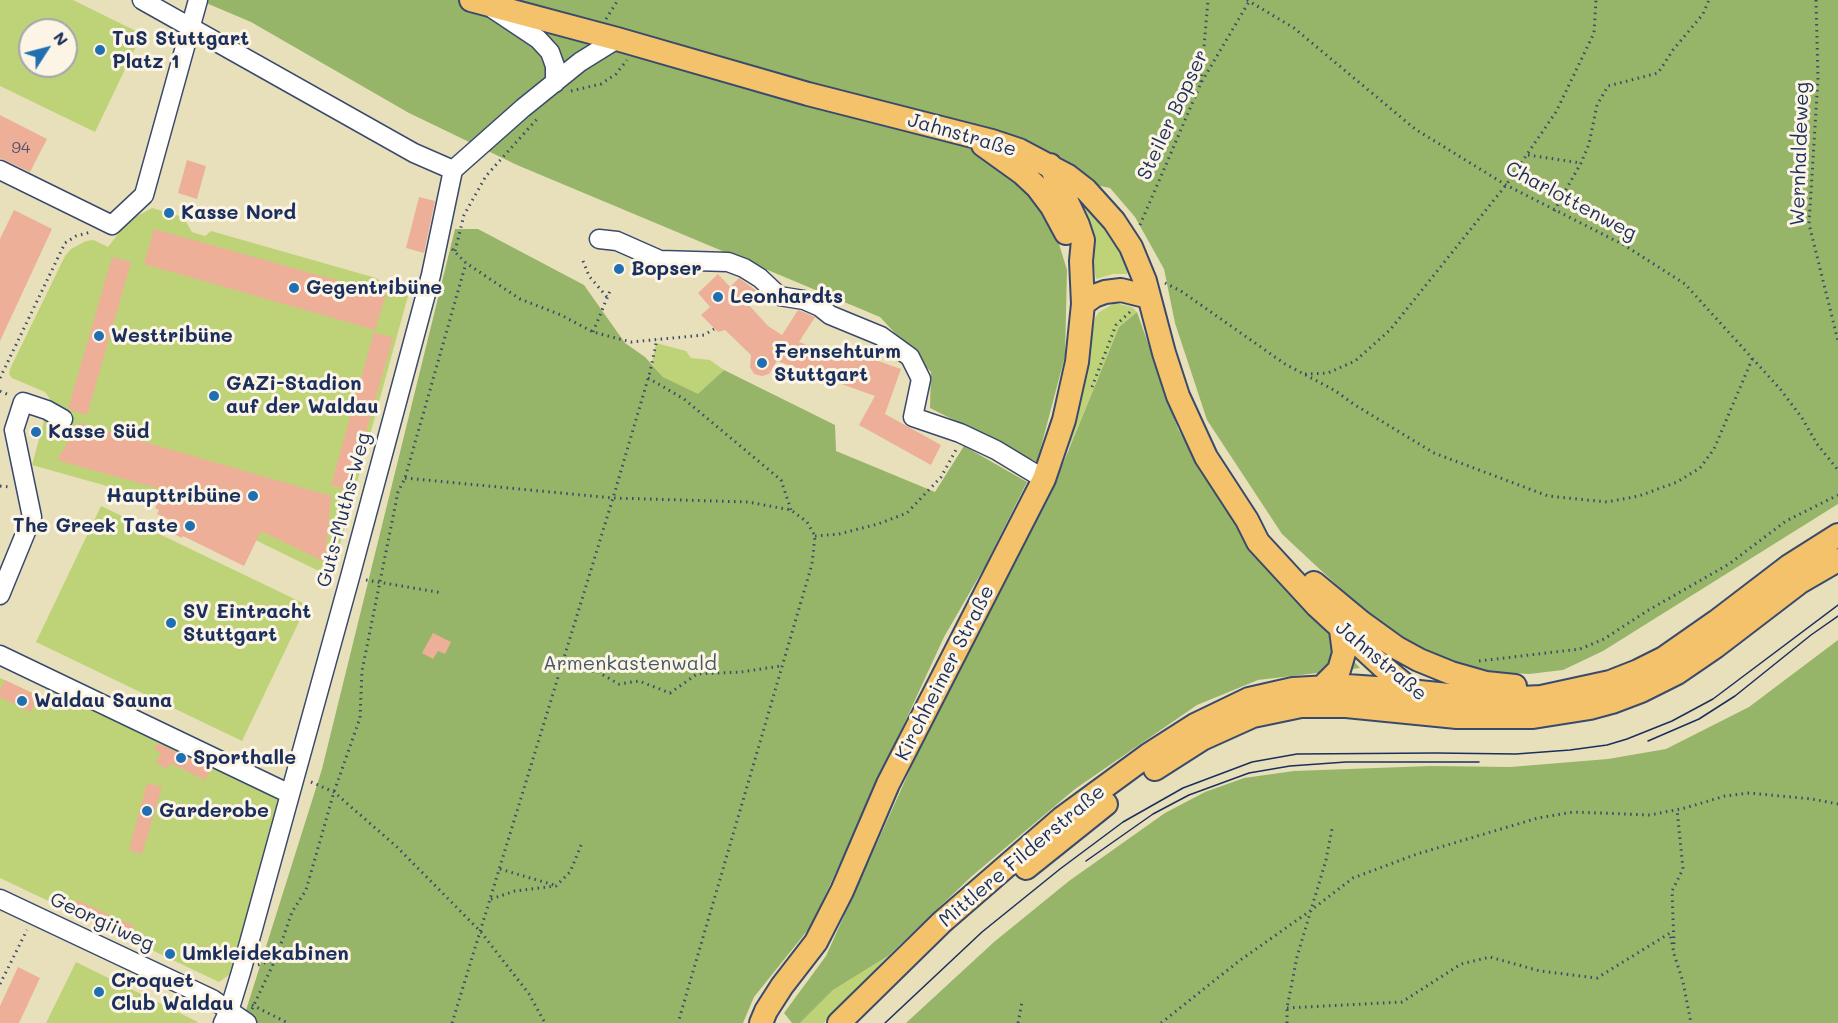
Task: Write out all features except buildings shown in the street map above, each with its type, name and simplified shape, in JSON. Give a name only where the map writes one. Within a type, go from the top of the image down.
[{"type":"main road","name":"Jahnstraße","points":[[478,2],[1019,150],[1050,165],[1086,190],[1114,221],[1131,247],[1147,289],[1178,396],[1192,429],[1258,542],[1341,630],[1412,691],[1457,717]]},
{"type":"main road","name":"Kirchheimer Straße","points":[[972,136],[1022,173],[1036,187],[1052,207],[1081,261]]},
{"type":"main road","name":"Kirchheimer Straße","points":[[761,1023],[777,994],[816,942],[842,891],[888,784],[1044,479],[1064,420],[1077,362],[1083,304],[1081,261],[1083,240],[1050,165]]},
{"type":"main road","points":[[1083,304],[1100,294],[1147,289]]},
{"type":"main road","name":"Jahnstraße","points":[[1247,520],[1270,539],[1330,598],[1397,648],[1419,660],[1452,673],[1486,683],[1520,686],[1541,697]]},
{"type":"main road","points":[[1541,697],[1610,682],[1652,664],[1717,621],[1789,566],[1838,536]]},
{"type":"main road","points":[[1457,717],[1533,717],[1590,708],[1627,697],[1660,682],[1698,660],[1800,582],[1838,560]]},
{"type":"main road","points":[[1323,686],[1339,670],[1344,653],[1341,630]]},
{"type":"main road","name":"Mittlere Filderstraße","points":[[839,1023],[942,922],[1062,818],[1148,755],[1195,725],[1249,699],[1293,689],[1323,686],[1412,691],[1477,698],[1541,697]]},
{"type":"main road","name":"Mittlere Filderstraße","points":[[862,1023],[892,990],[951,933],[1017,875],[1117,796],[1202,739],[1253,716],[1301,706],[1346,706],[1457,717]]},
{"type":"street","points":[[142,0],[414,153],[453,170],[523,108],[560,88],[580,62],[617,39]]},
{"type":"street","points":[[0,170],[112,225],[144,195],[198,0]]},
{"type":"street","points":[[478,2],[538,39],[550,52],[560,88]]},
{"type":"street","name":"Guts-Muths-Weg","points":[[229,1010],[350,577],[431,275],[453,170]]},
{"type":"street","points":[[599,239],[617,241],[660,260],[728,262],[760,278],[779,296],[804,300],[820,307],[830,315],[881,336],[910,357],[921,379],[913,417],[964,435],[996,450],[1044,479]]},
{"type":"street","points":[[0,595],[32,517],[14,430],[23,402],[47,410],[63,419]]},
{"type":"street","points":[[0,655],[292,785]]},
{"type":"street","name":"Georgiiweg","points":[[0,898],[212,999],[229,1010],[250,1014]]},
{"type":"path","points":[[1201,83],[1208,0]]},
{"type":"path","name":"Steiler Bopser","points":[[1131,247],[1201,83],[1248,0]]},
{"type":"path","name":"Charlottenweg","points":[[1248,0],[1294,28],[1415,129],[1506,185],[1624,245],[1685,284],[1782,390],[1802,418],[1816,444],[1838,470]]},
{"type":"path","points":[[1303,374],[1328,373],[1355,361],[1390,330],[1506,185],[1556,112],[1594,33],[1596,0]]},
{"type":"path","points":[[1554,211],[1581,163],[1589,144],[1597,105],[1608,86],[1658,73],[1673,50],[1703,14],[1709,0]]},
{"type":"path","name":"Wernhaldeweg","points":[[1816,0],[1818,78],[1809,224],[1838,341]]},
{"type":"path","points":[[560,88],[601,84],[616,74],[640,46]]},
{"type":"path","points":[[540,116],[486,176],[464,215],[455,251],[466,263],[520,300],[561,315],[593,332],[631,342],[704,335],[714,329]]},
{"type":"path","points":[[1528,155],[1581,163]]},
{"type":"path","points":[[0,378],[66,243],[76,236],[112,225]]},
{"type":"path","points":[[583,261],[590,276],[607,297]]},
{"type":"path","points":[[250,1014],[276,958],[292,912],[306,890],[334,792],[360,718],[362,670],[398,492],[405,478],[466,263]]},
{"type":"path","points":[[1088,397],[1116,325],[1147,289],[1166,283],[1181,291],[1285,364],[1334,390],[1354,405],[1434,453],[1548,496],[1607,502],[1639,496],[1677,483],[1700,468],[1714,449],[1753,357]]},
{"type":"path","points":[[593,332],[610,291]]},
{"type":"path","points":[[452,1023],[613,498],[657,339]]},
{"type":"path","points":[[648,378],[684,399],[781,480],[792,510]]},
{"type":"path","points":[[0,391],[8,395]]},
{"type":"path","points":[[815,536],[839,534],[878,524],[907,513],[941,477],[964,435]]},
{"type":"path","points":[[405,478],[613,498],[748,502],[792,510],[807,522],[815,536],[812,564],[678,1023]]},
{"type":"path","points":[[350,577],[443,593]]},
{"type":"path","points":[[562,666],[598,672],[619,684],[639,681],[670,693],[697,674],[741,672],[782,666]]},
{"type":"path","points":[[292,785],[334,792],[397,847],[481,932],[529,994],[545,1023]]},
{"type":"path","points":[[1161,1023],[1239,961],[1353,878],[1417,854],[1538,818],[1573,812],[1650,815],[1725,795],[1749,793],[1838,804]]},
{"type":"path","points":[[1674,954],[1672,891],[1683,869],[1677,809]]},
{"type":"path","points":[[1287,1023],[1287,1008],[1297,957],[1326,860],[1332,829]]},
{"type":"path","points":[[491,900],[515,891],[556,886],[570,872],[582,843]]},
{"type":"path","points":[[500,869],[556,886]]},
{"type":"path","points":[[0,984],[34,915]]},
{"type":"path","points":[[1287,1008],[1401,1002],[1461,964],[1490,957],[1540,971],[1597,978],[1670,933],[1691,1023]]},
{"type":"path","points":[[1018,1023],[1022,1002]]},
{"type":"path","points":[[229,1010],[288,1023]]},
{"type":"green space","name":"TuS Stuttgart Platz 1","points":[[0,0],[73,0],[142,34],[95,132],[0,86]]},
{"type":"green space","points":[[199,0],[1838,0],[1838,504],[1603,651],[1563,670],[1529,674],[1492,672],[1403,647],[1282,534],[1207,420],[1175,323],[1164,269],[1135,217],[1110,188],[1052,176],[1052,221],[1067,270],[1065,356],[1037,462],[930,408],[931,372],[880,317],[517,165],[409,113],[251,22]]},
{"type":"green space","points":[[1071,193],[1092,213],[1113,240],[1128,267],[1127,274],[1113,274],[1096,279],[1090,242]]},
{"type":"green space","name":"GAZi-Stadion auf der Waldau","points":[[152,208],[183,217],[192,232],[205,236],[211,231],[380,281],[395,283],[408,296],[331,577],[196,511],[32,465],[50,399],[45,392],[12,378],[9,374],[10,369],[65,256],[71,249],[86,241],[94,240],[108,247],[128,221]]},
{"type":"green space","name":"Armenkastenwald","points":[[455,229],[478,229],[584,285],[625,343],[645,357],[663,377],[698,394],[724,370],[835,425],[836,451],[935,492],[964,446],[1027,482],[985,566],[944,637],[811,926],[754,997],[743,1023],[242,1023],[322,769]]},
{"type":"green space","points":[[1115,303],[1132,307],[1137,312],[1119,327],[1069,448],[1095,318],[1099,312]]},
{"type":"green space","points":[[1137,312],[1178,429],[1215,493],[1254,553],[1360,668],[1258,680],[1197,705],[1075,789],[972,876],[888,956],[833,990],[800,1023],[792,1023],[784,1013],[826,956],[918,752],[1060,471],[1119,327]]},
{"type":"green space","points":[[656,343],[686,351],[691,358],[710,360],[724,370],[698,395],[663,377],[652,364]]},
{"type":"green space","name":"SV Eintracht Stuttgart","points":[[101,506],[307,605],[242,741],[36,642]]},
{"type":"green space","points":[[1838,640],[1838,1023],[906,1023],[994,942],[1069,881],[1165,813],[1205,792],[1244,778],[1294,771],[1431,766],[1510,767],[1608,759],[1666,749],[1749,707]]},
{"type":"green space","points":[[0,678],[50,701],[56,686],[274,791],[279,800],[232,973],[219,982],[0,878]]},
{"type":"green space","points":[[888,956],[824,1023],[800,1023],[833,990]]},
{"type":"green space","name":"Croquet Club Waldau","points":[[76,962],[198,1022],[46,1023]]},
{"type":"tram line","points":[[885,1023],[982,932],[1060,869],[1123,822],[1183,788],[1252,762],[1297,754],[1516,754],[1607,745],[1672,721],[1713,699],[1838,605]]},
{"type":"tram line","points":[[1648,741],[1699,719],[1735,696],[1838,616]]},
{"type":"tram line","points":[[1086,861],[1153,814],[1189,795],[1249,773],[1290,766],[1346,762],[1479,762]]},
{"type":"place","name":"TuS Stuttgart Platz 1","points":[[100,50]]},
{"type":"place","name":"Kasse Nord","points":[[169,213]]},
{"type":"place","name":"Bopser","points":[[619,269]]},
{"type":"place","name":"Gegentribüne","points":[[294,288]]},
{"type":"place","name":"Leonhardts","points":[[718,297]]},
{"type":"place","name":"Westtribüne","points":[[99,336]]},
{"type":"place","name":"Fernsehturm Stuttgart","points":[[762,363]]},
{"type":"place","name":"GAZi-Stadion auf der Waldau","points":[[214,396]]},
{"type":"place","name":"Kasse Süd","points":[[36,432]]},
{"type":"place","name":"Haupttribüne","points":[[253,496]]},
{"type":"place","name":"The Greek Taste","points":[[190,526]]},
{"type":"place","name":"SV Eintracht Stuttgart","points":[[171,623]]},
{"type":"place","name":"Waldau Sauna","points":[[22,701]]},
{"type":"place","name":"Sporthalle","points":[[181,758]]},
{"type":"place","name":"Garderobe","points":[[147,811]]},
{"type":"place","name":"Umkleidekabinen","points":[[170,954]]},
{"type":"place","name":"Croquet Club Waldau","points":[[99,992]]}]
